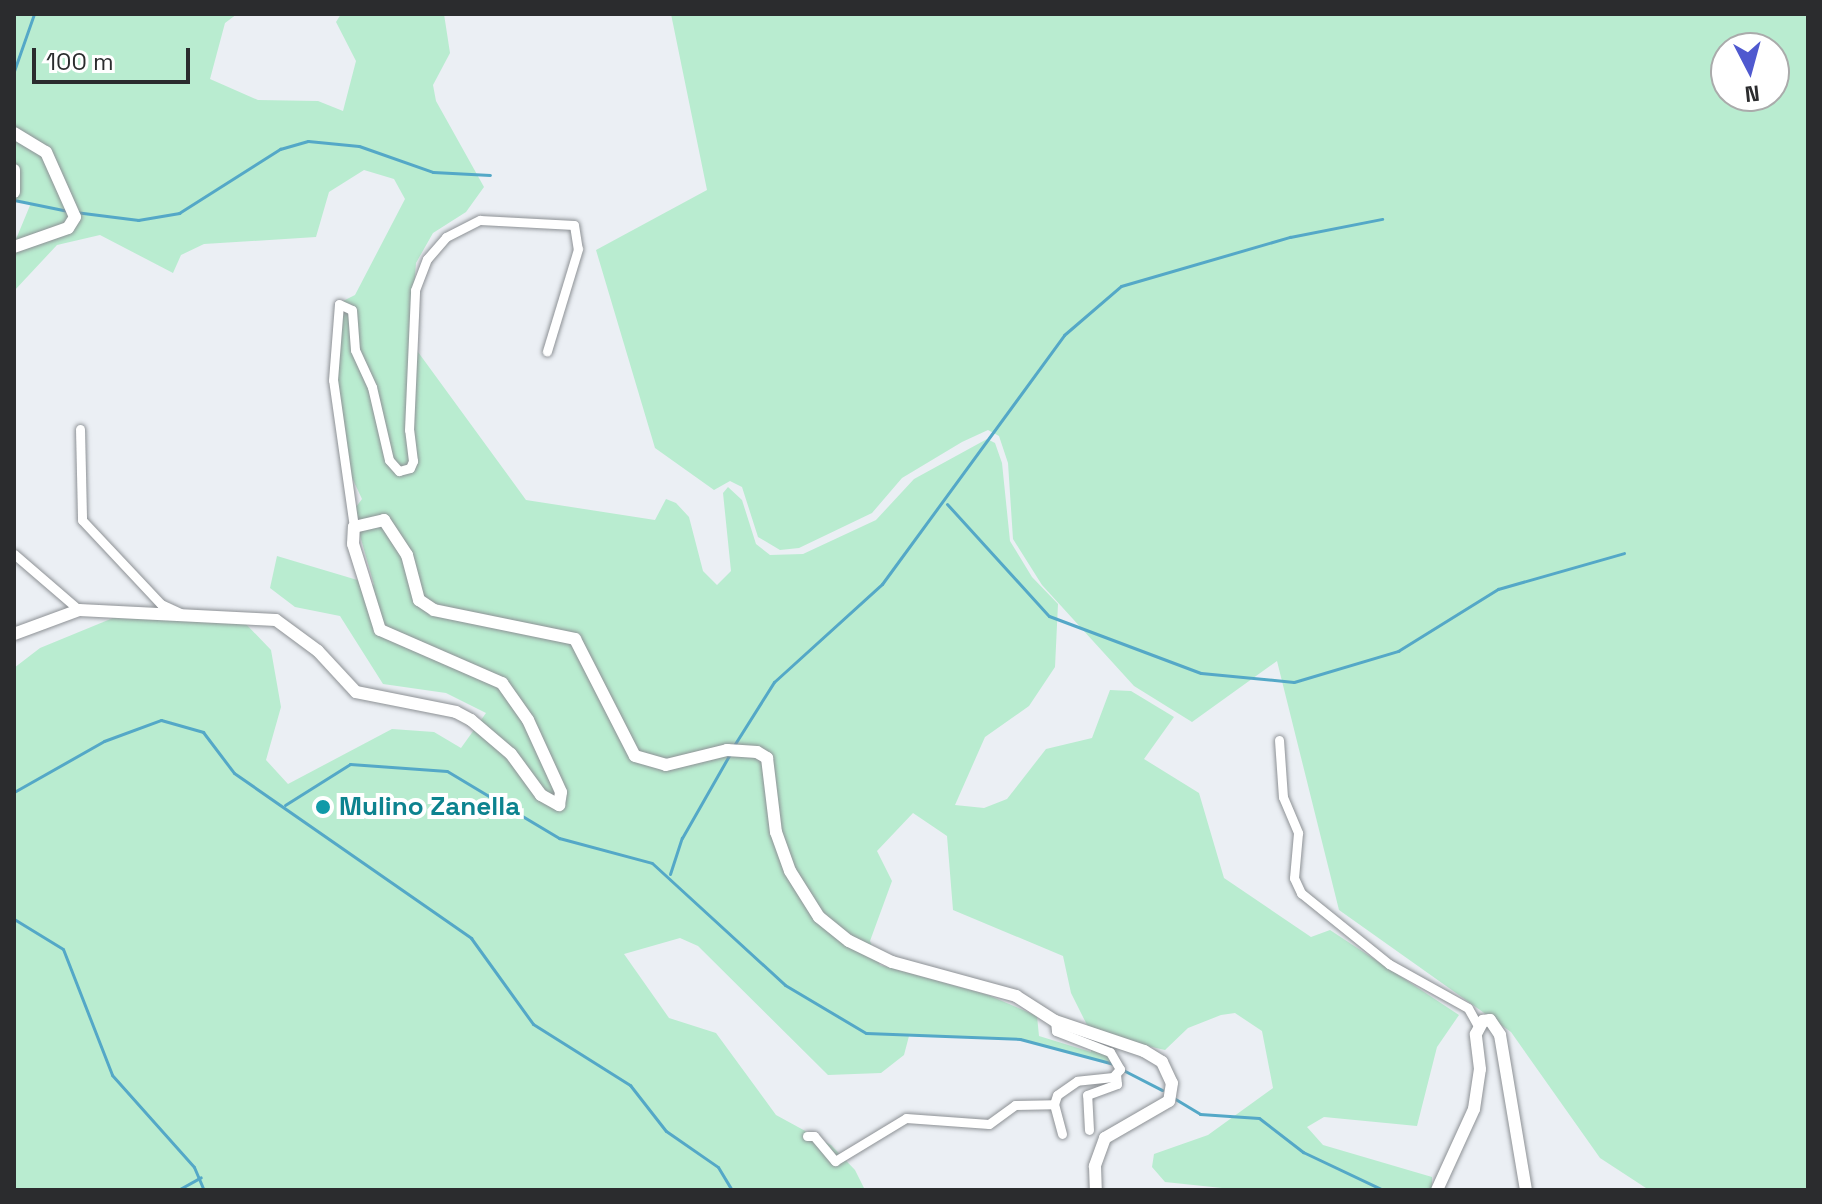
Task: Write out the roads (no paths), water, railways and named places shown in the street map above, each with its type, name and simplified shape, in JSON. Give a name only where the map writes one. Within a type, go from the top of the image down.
[{"type":"street","points":[[14,133],[46,152],[75,211],[68,228],[14,247]]},
{"type":"street","points":[[14,170],[14,192]]},
{"type":"street","points":[[14,634],[79,610],[276,620],[318,651],[356,692],[456,712],[471,720],[511,754],[541,795],[559,805],[561,792],[528,720],[502,683],[380,630],[353,544],[354,527],[333,380],[339,304],[348,304],[352,310],[355,350],[372,387],[389,460],[399,471],[410,468],[413,461],[409,430],[415,290],[427,259],[446,237],[480,220],[574,225],[578,249],[547,351]]},
{"type":"street","points":[[80,429],[82,520],[161,604],[190,618]]},
{"type":"street","points":[[354,527],[384,520],[394,529],[419,600],[434,610],[575,639],[625,739],[642,760],[666,765],[732,750],[767,758],[776,832],[790,871],[819,917],[868,952],[1016,996],[1055,1021],[1155,1056],[1172,1083],[1163,1109],[1105,1138],[1095,1166],[1096,1190]]},
{"type":"street","points":[[14,554],[79,610]]},
{"type":"street","points":[[1279,740],[1283,797],[1298,833],[1294,878],[1301,893],[1389,964],[1468,1008],[1478,1026],[1480,1069],[1474,1109],[1437,1190]]},
{"type":"street","points":[[1478,1026],[1490,1020],[1500,1035],[1526,1190]]},
{"type":"street","points":[[1055,1021],[1056,1031],[1113,1055],[1120,1069],[1116,1074],[1077,1081],[1057,1095],[1054,1104],[1062,1134]]},
{"type":"street","points":[[1089,1130],[1087,1095],[1117,1084],[1116,1074]]},
{"type":"street","points":[[807,1136],[814,1136],[835,1161],[906,1118],[989,1124],[1012,1106],[1054,1104]]},
{"type":"waterway","points":[[14,71],[34,14]]},
{"type":"waterway","points":[[75,212],[138,220],[179,213],[280,149],[308,141],[359,146],[433,172],[490,175]]},
{"type":"waterway","points":[[14,200],[68,211]]},
{"type":"waterway","points":[[733,747],[774,682],[882,584],[1064,335],[1121,286],[1290,237],[1382,219]]},
{"type":"waterway","points":[[947,504],[1049,616],[1201,673],[1294,682],[1398,651],[1498,589],[1624,553]]},
{"type":"waterway","points":[[14,792],[104,741],[161,720],[203,732],[234,773],[471,938],[533,1024],[630,1085],[666,1131],[718,1167],[732,1190]]},
{"type":"waterway","points":[[670,874],[682,838],[730,754]]},
{"type":"waterway","points":[[285,805],[350,764],[447,771],[559,838],[652,863],[785,985],[866,1033],[1020,1039],[1114,1064]]},
{"type":"waterway","points":[[14,919],[63,949],[112,1075],[194,1167],[204,1190]]},
{"type":"waterway","points":[[1123,1070],[1162,1090]]},
{"type":"waterway","points":[[1172,1097],[1200,1114],[1259,1118],[1303,1152],[1383,1190]]},
{"type":"waterway","points":[[178,1190],[201,1177]]},
{"type":"place","name":"Mulino Zanella","points":[[323,807]]}]
